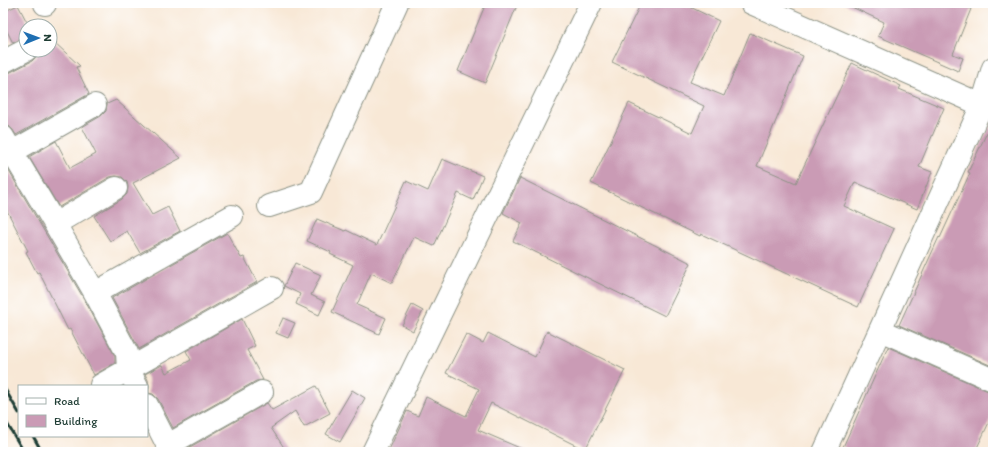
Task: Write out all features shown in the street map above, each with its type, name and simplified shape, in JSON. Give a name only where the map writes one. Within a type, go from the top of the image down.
[{"type":"street","points":[[269,206],[311,192],[397,3]]},
{"type":"street","points":[[372,452],[591,3]]},
{"type":"street","points":[[752,3],[988,108]]},
{"type":"street","points":[[3,62],[18,54]]},
{"type":"street","points":[[824,452],[880,330],[988,108],[993,68]]},
{"type":"street","points":[[95,105],[7,144],[95,293],[127,353],[133,378]]},
{"type":"street","points":[[55,224],[116,188]]},
{"type":"street","points":[[95,293],[232,216]]},
{"type":"street","points":[[101,385],[133,378],[272,288]]},
{"type":"street","points":[[880,330],[993,380]]},
{"type":"street","points":[[148,407],[170,448],[262,392]]},
{"type":"building","points":[[486,3],[518,3],[485,83],[458,71]]},
{"type":"building","points":[[641,3],[682,3],[719,21],[690,82],[724,96],[750,33],[803,56],[757,166],[796,183],[852,63],[901,86],[899,89],[944,108],[919,167],[932,172],[917,209],[855,182],[844,206],[894,229],[858,307],[701,234],[700,236],[591,183],[629,103],[692,133],[704,106],[612,62]]},
{"type":"building","points":[[843,3],[956,3],[971,9],[953,54],[963,58],[958,71],[878,36],[884,22]]},
{"type":"building","points":[[18,5],[25,18],[18,18],[18,40],[13,43],[3,23],[3,12]]},
{"type":"building","points":[[58,46],[80,66],[76,67],[89,94],[16,135],[9,126],[3,125],[3,74],[9,73],[35,58],[58,58]]},
{"type":"building","points":[[116,100],[181,158],[133,183],[152,215],[168,207],[180,231],[140,253],[127,231],[110,241],[94,216],[122,199],[127,194],[127,182],[122,177],[110,177],[59,207],[29,157],[56,141],[70,168],[96,154],[82,127],[101,116],[106,111],[107,104]]},
{"type":"building","points":[[992,122],[992,366],[899,325],[970,173],[968,172]]},
{"type":"building","points":[[442,159],[483,176],[473,200],[458,193],[434,246],[414,237],[392,283],[371,273],[357,305],[386,318],[379,334],[332,312],[353,265],[330,254],[331,252],[307,241],[317,219],[345,231],[346,230],[377,245],[406,181],[428,191]]},
{"type":"building","points":[[3,161],[84,299],[115,356],[115,363],[94,375],[70,329],[68,330],[39,272],[37,273],[26,252],[28,251],[3,203]]},
{"type":"building","points":[[520,178],[691,263],[665,316],[513,241],[522,223],[503,213]]},
{"type":"building","points":[[227,233],[241,258],[244,257],[257,282],[139,349],[112,298]]},
{"type":"building","points":[[295,263],[321,275],[311,295],[325,302],[319,315],[296,304],[300,294],[284,286]]},
{"type":"building","points":[[412,305],[423,311],[413,331],[402,325]]},
{"type":"building","points":[[283,318],[295,323],[288,338],[276,333]]},
{"type":"building","points":[[242,319],[255,346],[247,350],[263,380],[256,381],[173,428],[158,399],[153,394],[148,393],[149,386],[145,374],[162,365],[166,373],[191,360],[186,351]]},
{"type":"building","points":[[547,331],[625,370],[585,450],[491,403],[478,430],[529,452],[388,452],[407,411],[418,416],[426,397],[466,416],[479,389],[446,373],[466,334],[483,343],[488,333],[535,357]]},
{"type":"building","points":[[888,347],[993,392],[993,414],[975,452],[855,452],[843,447]]},
{"type":"building","points":[[316,386],[330,413],[304,427],[295,411],[271,428],[287,452],[183,452],[267,403],[272,410]]},
{"type":"building","points":[[352,390],[365,398],[340,442],[326,434]]},
{"type":"railway","points":[[3,386],[18,411]]},
{"type":"railway","points":[[3,417],[24,452]]},
{"type":"railway","points":[[34,437],[42,452]]}]
